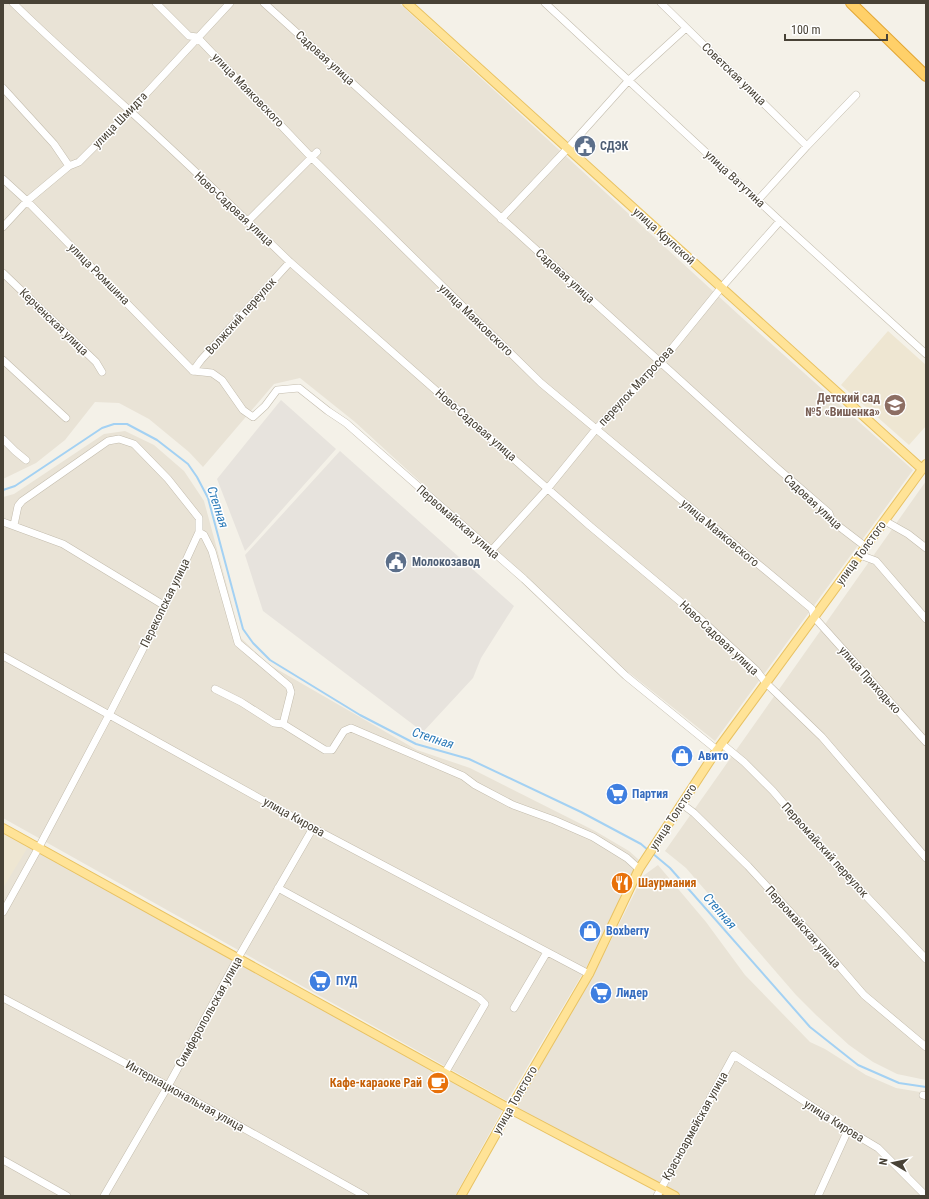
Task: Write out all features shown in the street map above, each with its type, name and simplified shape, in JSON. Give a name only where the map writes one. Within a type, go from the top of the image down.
[{"type":"highway","points":[[851,3],[926,76]]},
{"type":"main road","name":"улица Крупской","points":[[407,3],[721,288],[924,468]]},
{"type":"main road","name":"улица Толстого","points":[[461,1196],[589,974],[641,867],[719,747],[924,468]]},
{"type":"main road","points":[[3,828],[659,1192],[675,1196]]},
{"type":"street","name":"Ново-Садовая улица","points":[[13,3],[38,28],[248,221],[290,262],[590,526],[695,614],[756,670],[766,683],[822,737],[926,858]]},
{"type":"street","name":"улица Маяковского","points":[[156,3],[189,36],[197,37],[312,158],[541,383],[812,609],[814,617]]},
{"type":"street","name":"улица Шмидта","points":[[3,228],[27,201],[69,166],[79,162],[130,111],[230,3]]},
{"type":"street","name":"Садовая улица","points":[[264,3],[501,219],[829,513],[832,521],[866,547]]},
{"type":"street","name":"улица Ватутина","points":[[545,3],[926,354]]},
{"type":"street","name":"Советская улица","points":[[661,3],[807,146]]},
{"type":"street","points":[[501,219],[629,80],[686,28]]},
{"type":"street","points":[[3,88],[54,144],[69,166]]},
{"type":"street","points":[[758,200],[856,95]]},
{"type":"street","points":[[248,221],[317,152]]},
{"type":"street","name":"улица Рюмшина","points":[[3,179],[27,201],[193,371]]},
{"type":"street","name":"переулок Матросова","points":[[491,551],[548,488],[596,429],[661,362],[721,288],[780,221]]},
{"type":"street","name":"Волжский переулок","points":[[193,371],[201,360],[290,262]]},
{"type":"street","name":"Керченская улица","points":[[3,273],[96,362],[102,372]]},
{"type":"street","points":[[3,360],[66,418]]},
{"type":"street","name":"Первомайская улица","points":[[193,371],[212,373],[222,380],[243,410],[253,417],[265,406],[277,390],[298,388],[346,423],[524,579],[626,676],[719,747]]},
{"type":"street","points":[[3,439],[15,452],[26,460]]},
{"type":"street","points":[[14,525],[18,506],[22,501],[108,441],[119,439],[134,444],[183,496],[199,518],[199,532],[204,535],[212,552],[238,643],[289,686],[291,692],[283,724]]},
{"type":"street","points":[[885,521],[908,534],[926,548]]},
{"type":"street","points":[[3,522],[63,544],[165,606]]},
{"type":"street","name":"Перекопская улица","points":[[3,912],[109,715],[165,606],[199,532]]},
{"type":"street","points":[[860,555],[876,561],[926,619]]},
{"type":"street","name":"улица Приходько","points":[[814,617],[926,742]]},
{"type":"street","name":"улица Кирова","points":[[3,656],[314,828],[589,974]]},
{"type":"street","points":[[215,689],[241,702],[274,723],[283,724],[325,750],[332,750],[344,731],[351,728],[379,739],[463,776],[475,785],[513,805],[554,820],[593,838],[641,867]]},
{"type":"street","name":"Первомайский переулок","points":[[719,747],[744,762],[773,791],[830,858],[926,959]]},
{"type":"street","name":"Первомайская улица","points":[[682,804],[694,813],[748,866],[827,952],[864,995],[926,1047]]},
{"type":"street","name":"Симферопольская улица","points":[[104,1196],[168,1086],[238,958],[314,828]]},
{"type":"street","points":[[278,888],[479,998],[485,1004],[445,1073]]},
{"type":"street","points":[[514,1008],[547,952]]},
{"type":"street","name":"Интернациональная улица","points":[[3,998],[168,1086],[365,1196]]},
{"type":"street","name":"улица Кирова","points":[[734,1055],[878,1148],[926,1196]]},
{"type":"street","name":"Красноармейская улица","points":[[659,1192],[734,1055]]},
{"type":"street","points":[[818,1196],[848,1130]]},
{"type":"street","points":[[3,1160],[67,1196]]},
{"type":"shaded area","points":[[3,3],[399,3],[739,315],[913,470],[715,741],[627,671],[530,579],[488,544],[355,422],[300,378],[274,384],[203,467],[189,452],[149,419],[119,403],[95,402],[65,440],[36,463],[3,479]]},
{"type":"shaded area","name":"Детский сад №5 «Вишенка»","points":[[888,331],[926,365],[926,426],[909,445],[841,385]]},
{"type":"shaded area","points":[[281,400],[336,449],[245,551],[217,479]]},
{"type":"shaded area","points":[[125,431],[154,445],[184,471],[204,501],[241,638],[268,664],[417,750],[470,768],[595,831],[629,851],[639,860],[586,968],[507,1101],[3,818],[3,497],[14,494],[104,434]]},
{"type":"shaded area","name":"Молокозавод","points":[[340,451],[514,606],[481,658],[473,678],[423,732],[263,611],[245,555]]},
{"type":"shaded area","points":[[926,481],[926,1080],[897,1074],[873,1062],[849,1045],[796,995],[686,868],[665,851]]},
{"type":"shaded area","points":[[3,831],[503,1109],[455,1196],[3,1196]]},
{"type":"shaded area","points":[[3,833],[28,847],[3,888]]},
{"type":"shaded area","points":[[658,865],[706,922],[745,975],[810,1042],[825,1049],[866,1075],[896,1088],[926,1093],[926,1196],[681,1196],[516,1108],[599,964],[643,876]]},
{"type":"waterway","name":"Степная","points":[[3,490],[15,486],[102,428],[114,424],[127,424],[157,440],[188,464],[208,498],[243,629],[253,643],[270,660],[360,715],[416,744],[469,759],[581,812],[641,844],[648,850]]},
{"type":"waterway","name":"Степная","points":[[652,853],[670,868],[810,1027],[858,1065],[899,1083],[926,1087]]},
{"type":"place","name":"СДЭК","points":[[585,146]]},
{"type":"place","name":"Детский сад №5 «Вишенка»","points":[[895,405]]},
{"type":"place","name":"Молокозавод","points":[[396,562]]},
{"type":"place","name":"Авито","points":[[682,756]]},
{"type":"place","name":"Партия","points":[[617,794]]},
{"type":"place","name":"Шаурмания","points":[[622,883]]},
{"type":"place","name":"Boxberry","points":[[590,931]]},
{"type":"place","name":"ПУД","points":[[320,981]]},
{"type":"place","name":"Лидер","points":[[601,993]]},
{"type":"place","name":"Кафе-караоке Рай","points":[[438,1083]]}]
